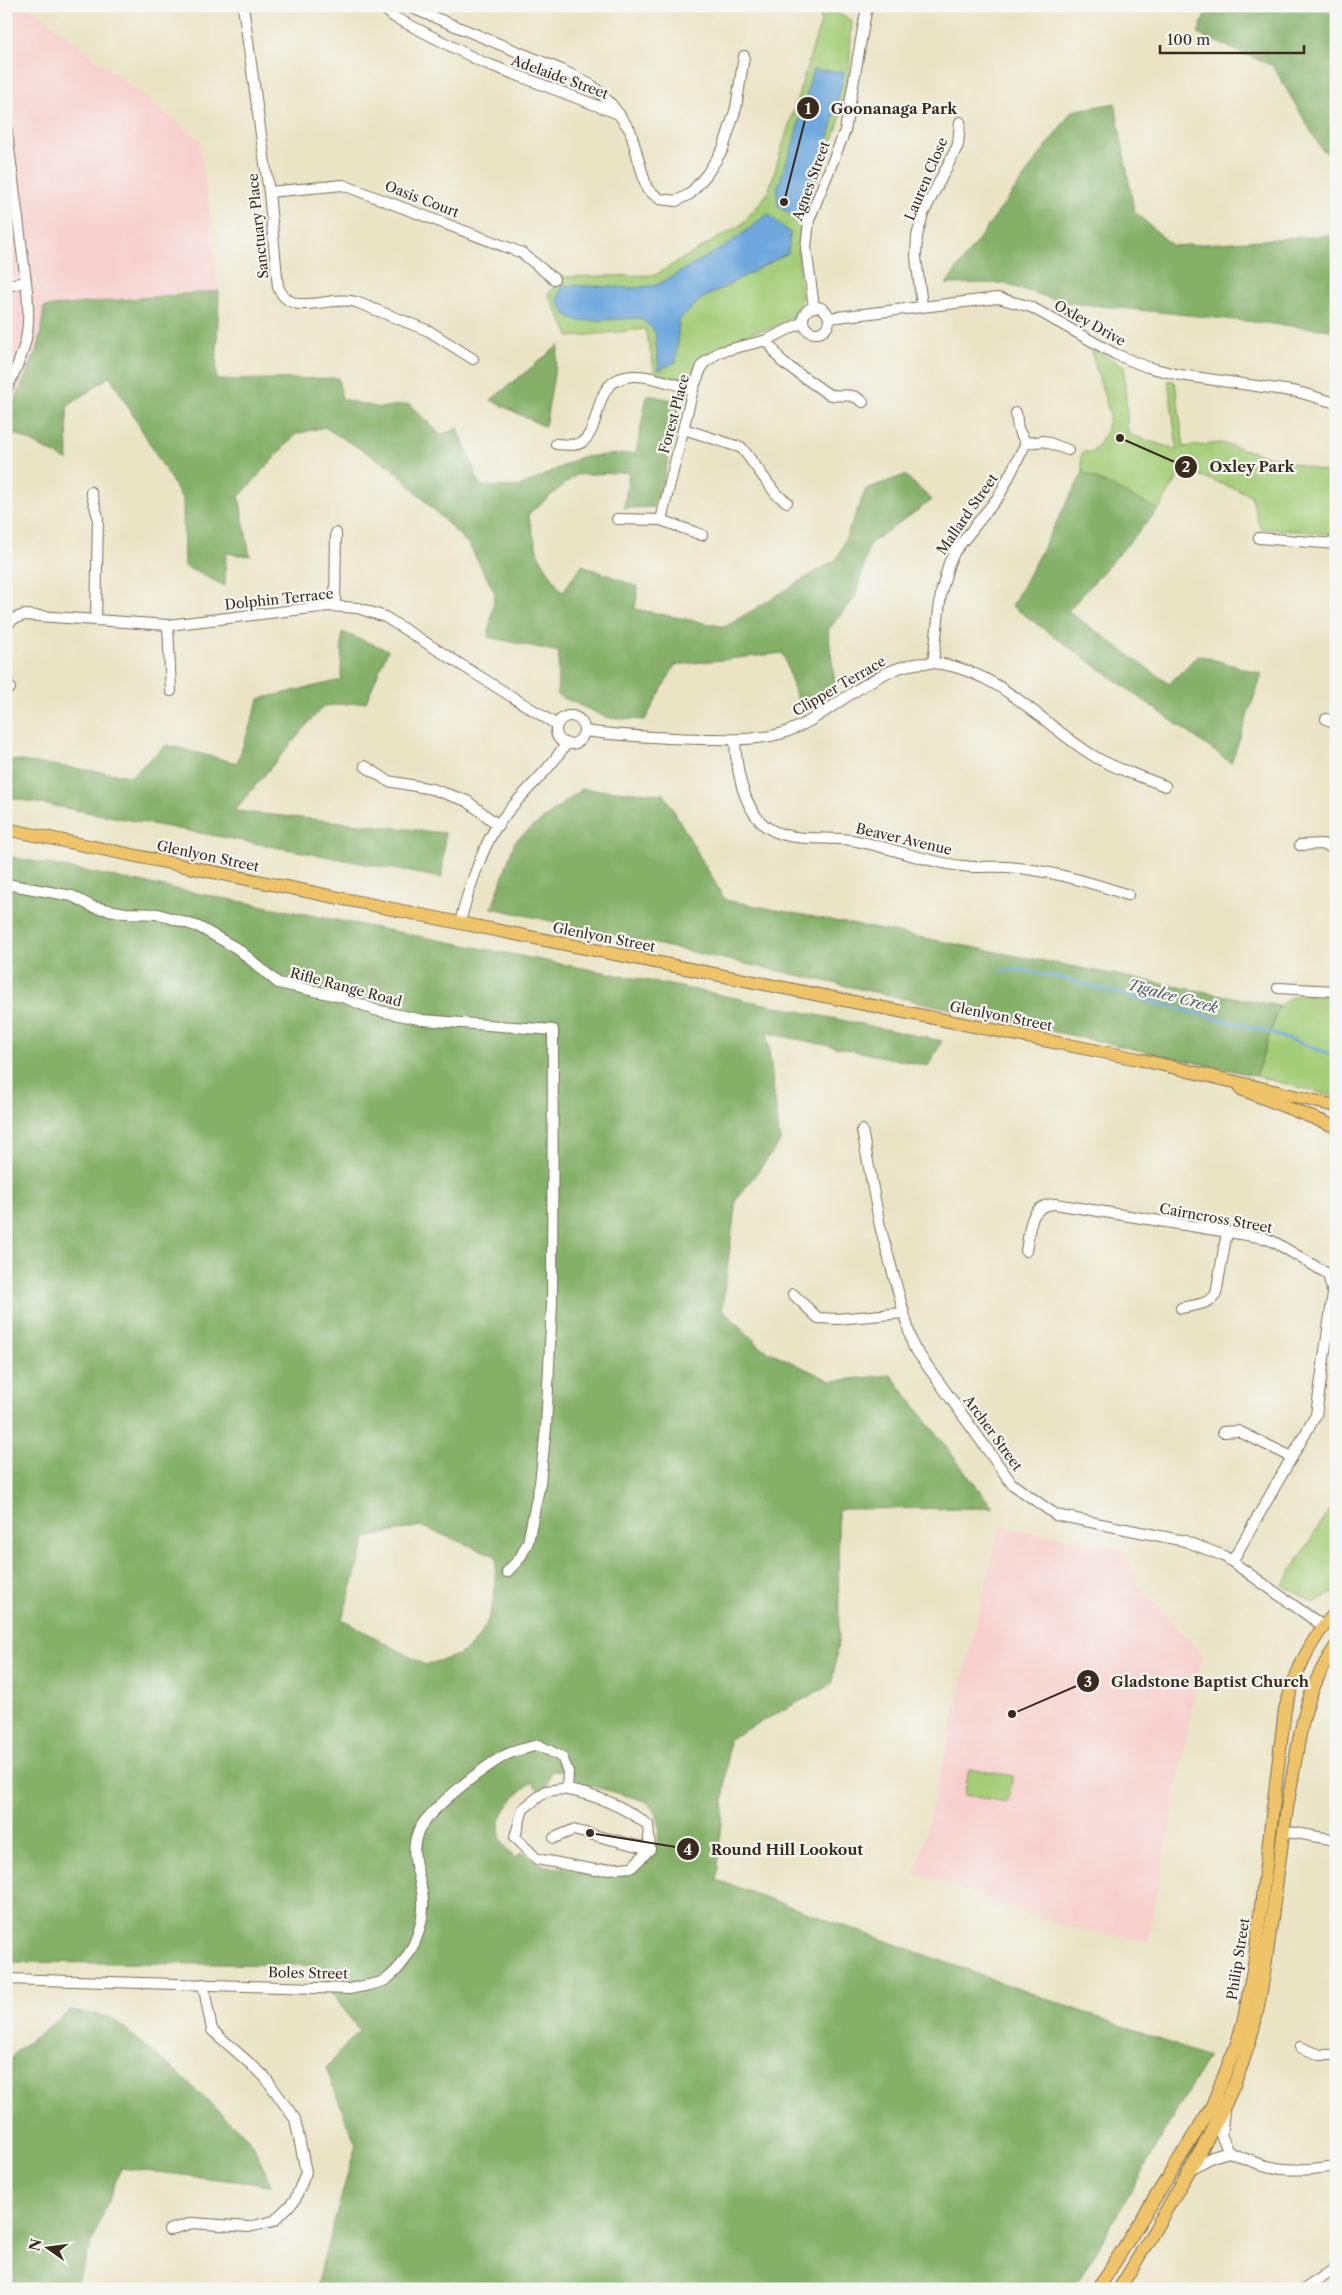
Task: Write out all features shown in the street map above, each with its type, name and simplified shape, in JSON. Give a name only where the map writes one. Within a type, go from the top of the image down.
[{"type":"main road","name":"Glenlyon Street","points":[[6,829],[460,923],[1197,1071],[1336,1106]]},
{"type":"main road","name":"Glenlyon Street","points":[[1197,1071],[1336,1127]]},
{"type":"main road","name":"Philip Street","points":[[1098,2289],[1211,2108],[1233,2054],[1244,2019],[1254,1964],[1285,1709],[1302,1661],[1323,1626],[1336,1612]]},
{"type":"main road","points":[[1323,1626],[1336,1628]]},
{"type":"main road","name":"Philip Street","points":[[1119,2289],[1190,2170],[1224,2109],[1239,2074],[1255,2018],[1283,1831],[1304,1714],[1311,1688],[1336,1646]]},
{"type":"street","name":"Sanctuary Place","points":[[243,6],[270,192],[278,287],[285,300],[300,305],[345,300],[356,302],[429,331],[473,359]]},
{"type":"street","name":"Adelaide Street","points":[[407,6],[583,79],[602,94],[620,114]]},
{"type":"street","name":"Agnes Street","points":[[814,307],[806,248],[809,220],[845,131],[867,6]]},
{"type":"street","name":"Adelaide Street","points":[[382,8],[480,61],[620,114]]},
{"type":"street","points":[[620,114],[632,136],[647,189],[660,199],[676,200],[684,198],[698,186],[723,149],[736,108],[744,56]]},
{"type":"street","name":"Lauren Close","points":[[922,306],[916,257],[917,236],[924,214],[958,145],[960,122]]},
{"type":"street","points":[[6,124],[26,282],[29,327],[22,356],[6,390]]},
{"type":"street","name":"Oasis Court","points":[[270,192],[343,185],[522,253],[554,279]]},
{"type":"street","points":[[6,286],[26,282]]},
{"type":"street","name":"Oxley Drive","points":[[829,318],[998,298],[1032,307],[1115,354],[1155,370],[1189,377],[1298,392],[1336,402]]},
{"type":"street","points":[[814,307],[824,309],[829,318],[826,328],[818,333],[808,330],[803,322],[805,312],[814,307]]},
{"type":"street","name":"Forest Place","points":[[661,520],[693,389],[699,372],[710,356],[728,348],[767,340],[803,322]]},
{"type":"street","points":[[767,340],[782,362],[828,394],[834,396],[850,394],[863,402]]},
{"type":"street","points":[[556,444],[574,445],[583,442],[588,436],[604,394],[612,384],[626,377],[642,377],[693,389]]},
{"type":"street","points":[[1016,413],[1018,430],[1026,443],[1044,441],[1068,450]]},
{"type":"street","points":[[684,429],[742,448],[776,494],[787,502]]},
{"type":"street","name":"Mallard Street","points":[[933,663],[941,593],[949,562],[955,551],[999,496],[1026,443]]},
{"type":"street","points":[[91,492],[98,518],[96,620]]},
{"type":"street","points":[[617,519],[661,520],[702,535]]},
{"type":"street","points":[[335,606],[336,533]]},
{"type":"street","points":[[1259,538],[1336,544]]},
{"type":"street","name":"Dolphin Terrace","points":[[6,626],[13,618],[24,615],[168,625],[335,606],[358,608],[385,617],[557,725]]},
{"type":"street","points":[[168,625],[171,691]]},
{"type":"street","name":"Clipper Terrace","points":[[584,731],[638,737],[735,740],[768,737],[784,732],[825,713],[877,677],[904,666],[933,663],[965,670],[991,681],[1100,760],[1165,786]]},
{"type":"street","points":[[573,717],[581,722],[584,731],[580,740],[566,744],[556,734],[557,725],[564,718],[573,717]]},
{"type":"street","name":"Beaver Avenue","points":[[735,740],[736,762],[751,809],[764,825],[780,832],[798,837],[852,841],[961,866],[1006,867],[1047,871],[1087,880],[1128,895]]},
{"type":"street","points":[[460,923],[490,837],[498,825],[552,766],[566,744]]},
{"type":"street","points":[[365,766],[388,781],[432,789],[466,801],[498,825]]},
{"type":"street","points":[[1300,845],[1322,844],[1336,849]]},
{"type":"street","name":"Rifle Range Road","points":[[6,884],[72,896],[93,907],[125,913],[158,914],[199,927],[238,949],[278,983],[343,997],[375,1010],[424,1020],[553,1030],[552,1304],[546,1428],[540,1484],[528,1542],[520,1558],[506,1572]]},
{"type":"street","points":[[1278,988],[1336,991]]},
{"type":"street","name":"Archer Street","points":[[862,1130],[880,1226],[913,1346],[1012,1484],[1056,1515],[1186,1541],[1233,1560],[1323,1626]]},
{"type":"street","name":"Cairncross Street","points":[[1026,1251],[1034,1214],[1038,1208],[1048,1205],[1265,1238],[1328,1274],[1333,1294],[1316,1415],[1233,1560]]},
{"type":"street","points":[[1181,1308],[1206,1303],[1216,1294],[1227,1232]]},
{"type":"street","points":[[793,1294],[818,1318],[837,1319],[904,1312]]},
{"type":"street","points":[[1223,1432],[1238,1431],[1292,1457]]},
{"type":"street","name":"Boles Street","points":[[6,1979],[350,1989],[386,1979],[407,1956],[421,1929],[423,1898],[413,1860],[418,1831],[440,1806],[480,1770],[508,1754],[538,1745],[562,1757],[568,1772],[567,1790]]},
{"type":"street","points":[[567,1790],[586,1792],[628,1809],[648,1825],[650,1849],[632,1867],[595,1870],[537,1859],[515,1837],[523,1809],[546,1791],[567,1790]]},
{"type":"street","points":[[554,1838],[573,1830],[650,1849]]},
{"type":"street","points":[[1283,1831],[1336,1840]]},
{"type":"street","points":[[169,2230],[192,2223],[249,2227],[274,2221],[295,2200],[306,2172],[295,2119],[265,2077],[212,2030],[203,1984]]},
{"type":"street","points":[[1300,2047],[1320,2055],[1336,2055]]},
{"type":"street","points":[[1224,2109],[1221,2135],[1229,2152],[1254,2164],[1281,2170],[1306,2170],[1336,2166]]},
{"type":"street","points":[[1190,2170],[1212,2157],[1229,2152]]},
{"type":"street","points":[[1306,2289],[1336,2268]]},
{"type":"shaded area","points":[[6,6],[28,6],[200,140],[219,291],[6,420]]},
{"type":"shaded area","points":[[1000,1526],[1124,1549],[1138,1584],[1202,1655],[1148,1942],[1068,1927],[916,1873]]},
{"type":"green space","points":[[820,6],[852,20],[849,73],[844,106],[830,150],[804,211],[798,253],[802,298],[795,315],[773,328],[753,332],[706,354],[685,382],[656,375],[645,329],[570,337],[548,294],[562,277],[655,275],[742,224],[768,193],[821,21]]},
{"type":"green space","points":[[1208,6],[1336,6],[1336,156],[1322,150],[1273,66],[1198,34]]},
{"type":"green space","points":[[1115,103],[1134,211],[1173,246],[1336,235],[1336,314],[1331,330],[1063,302],[1002,283],[946,284],[1072,111]]},
{"type":"green space","points":[[219,291],[216,380],[338,378],[342,399],[379,408],[409,404],[441,435],[458,428],[480,486],[520,487],[581,457],[636,453],[647,395],[683,402],[656,507],[624,508],[629,472],[576,475],[528,514],[538,554],[562,593],[582,565],[638,587],[635,609],[725,627],[837,559],[866,489],[905,475],[932,500],[869,544],[856,596],[828,630],[835,683],[799,706],[783,653],[675,665],[645,720],[608,718],[557,695],[559,652],[488,637],[495,593],[469,545],[392,468],[324,427],[296,434],[239,497],[250,556],[226,553],[225,586],[184,566],[183,500],[110,376],[67,407],[68,461],[16,434],[6,442],[6,408],[12,407],[39,345],[44,307]]},
{"type":"green space","points":[[559,345],[545,427],[491,400]]},
{"type":"green space","points":[[1090,348],[1124,366],[1128,434],[1174,449],[1177,447],[1168,380],[1175,382],[1184,447],[1221,443],[1336,475],[1336,534],[1260,528],[1251,495],[1183,469],[1158,510],[1083,472],[1081,457],[1083,452],[1093,452],[1106,432],[1110,415]]},
{"type":"green space","points":[[1083,472],[1158,510],[1068,611],[1169,684],[1198,655],[1262,674],[1231,763],[1012,606]]},
{"type":"green space","points":[[342,632],[388,650],[366,702],[323,706],[234,811],[445,833],[442,878],[6,797],[6,759],[131,776],[166,745],[237,763],[259,699],[341,680]]},
{"type":"green space","points":[[582,789],[664,794],[725,900],[1279,1006],[1256,1076],[492,908],[515,841]]},
{"type":"green space","points":[[6,856],[716,994],[942,1041],[928,1066],[767,1033],[780,1142],[736,1200],[722,1309],[762,1348],[831,1381],[891,1375],[993,1508],[838,1509],[839,1636],[832,1684],[729,1739],[717,1880],[1208,2057],[1074,2289],[315,2289],[356,2145],[326,2068],[359,2030],[311,1965],[6,1962]],"holes":[[[420,1526],[496,1556],[492,1608],[488,1620],[475,1642],[461,1653],[425,1665],[342,1619],[366,1538]],[[551,1771],[572,1772],[577,1782],[646,1801],[656,1814],[659,1823],[658,1839],[653,1853],[635,1869],[611,1874],[598,1874],[553,1867],[537,1861],[522,1852],[515,1858],[501,1838],[499,1827],[501,1819],[508,1805],[532,1782],[540,1792],[547,1787]]]},
{"type":"green space","points":[[1304,994],[1336,997],[1336,1097],[1256,1076],[1279,1006],[1293,996]]},
{"type":"green space","points":[[1336,1498],[1336,1591],[1314,1603],[1283,1585]]},
{"type":"green space","points":[[969,1769],[1013,1776],[1008,1802],[964,1795]]},
{"type":"green space","points":[[70,2011],[110,2017],[172,2068],[251,2141],[271,2185],[121,2168],[74,2289],[6,2289],[6,2064],[19,2049]]},
{"type":"water","points":[[813,70],[844,72],[826,150],[795,218],[778,206],[777,189],[793,144]]},
{"type":"water","points":[[768,214],[790,233],[788,253],[700,300],[679,320],[676,362],[659,370],[655,332],[641,318],[579,321],[567,316],[557,300],[563,285],[635,288],[657,285],[729,244]]},
{"type":"waterway","name":"Tigalee Creek","points":[[1002,970],[1023,970],[1056,977],[1268,1032],[1336,1056]]},
{"type":"place","name":"Goonanaga Park","points":[[784,202]]},
{"type":"place","name":"Oxley Park","points":[[1120,438]]},
{"type":"place","name":"Gladstone Baptist Church","points":[[1012,1714]]},
{"type":"place","name":"Round Hill Lookout","points":[[590,1833]]}]
